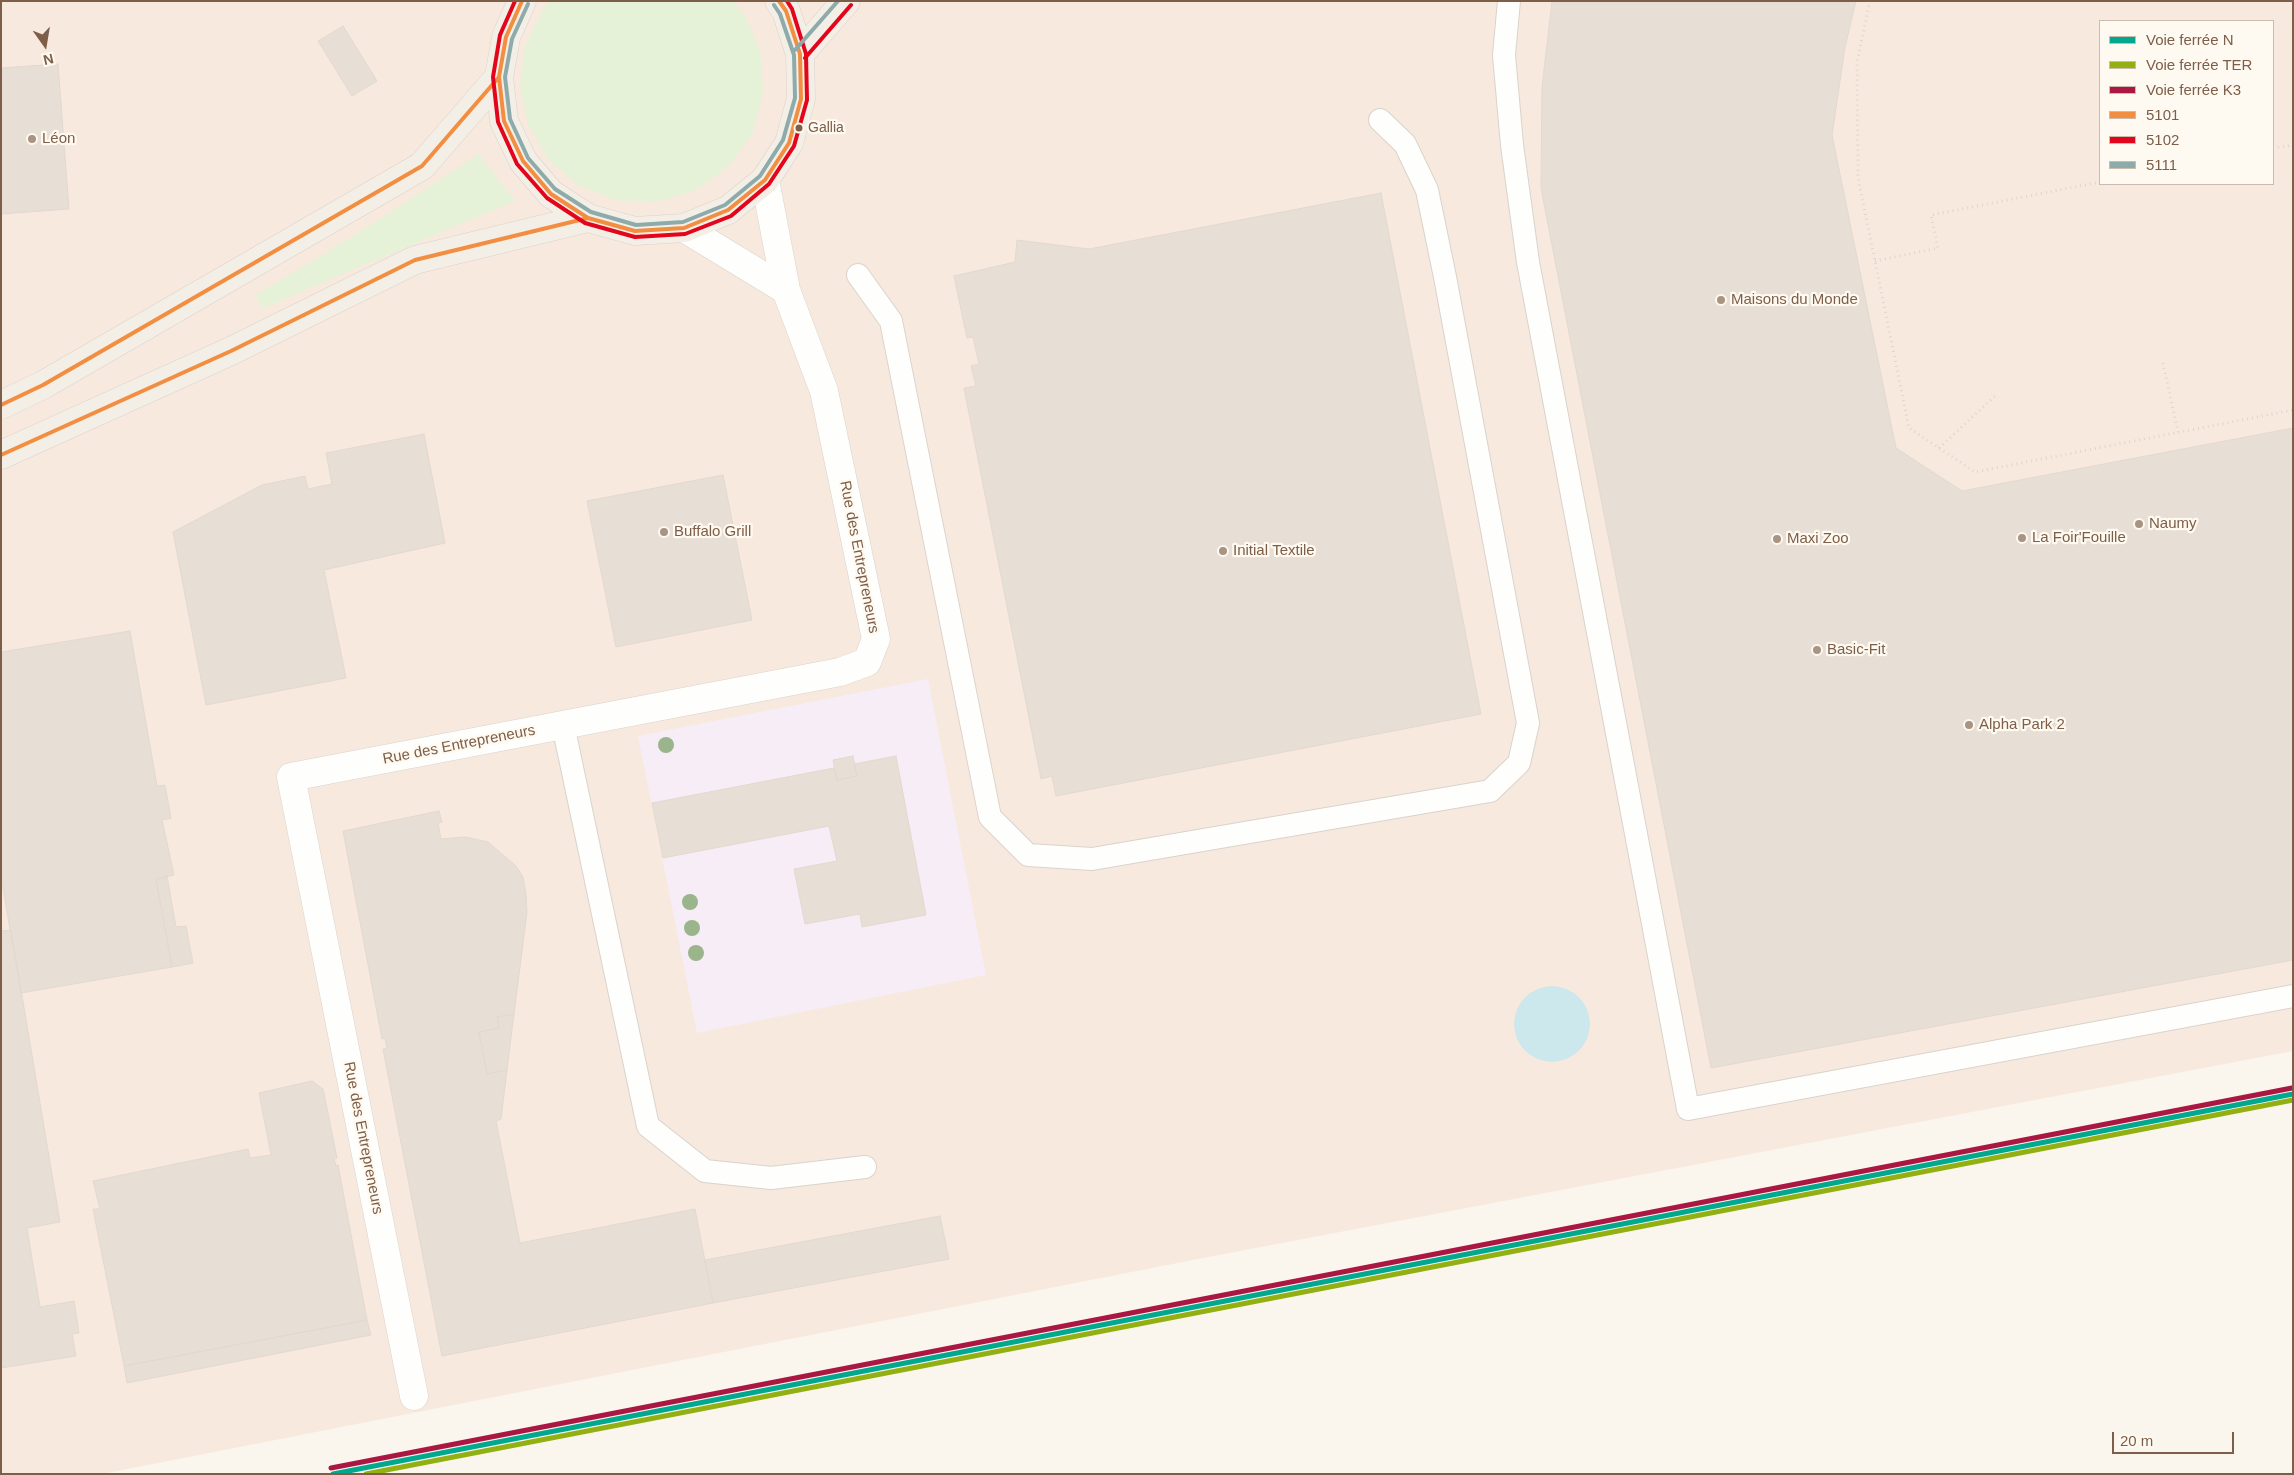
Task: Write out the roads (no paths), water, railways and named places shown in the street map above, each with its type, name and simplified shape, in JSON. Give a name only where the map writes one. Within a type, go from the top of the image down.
[{"type":"main road","points":[[522,1],[506,37],[499,77],[504,121],[522,161],[551,194],[588,218],[635,231],[684,228],[728,210],[765,180],[789,142],[801,99],[800,54],[786,11],[779,1]]},
{"type":"main road","points":[[800,54],[846,1]]},
{"type":"main road","points":[[1,405],[43,385],[422,166],[499,77]]},
{"type":"main road","points":[[1,455],[222,356],[415,260],[588,218]]},
{"type":"street","name":"Rue des Entrepreneurs","points":[[414,1396],[291,777],[840,672],[867,662],[876,639],[824,391],[786,290],[765,180]]},
{"type":"street","points":[[684,228],[786,290]]},
{"type":"lane","points":[[1509,1],[1505,64],[1512,146],[1528,262],[1688,1109],[2293,996]]},
{"type":"lane","points":[[858,275],[891,321],[990,817],[1028,855],[1092,859],[1490,791],[1519,763],[1528,723],[1447,287],[1427,190],[1405,144],[1380,120]]},
{"type":"lane","points":[[563,725],[648,1126],[705,1171],[771,1178],[865,1167]]},
{"type":"water","points":[[1552,986],[1566,989],[1579,997],[1587,1010],[1590,1024],[1587,1038],[1579,1051],[1566,1059],[1552,1062],[1538,1059],[1525,1051],[1517,1038],[1514,1024],[1517,1010],[1525,997],[1538,989]]},
{"type":"rail line","name":"K3","points":[[331,1468],[2292,1088]]},
{"type":"rail line","name":"N","points":[[333,1474],[2293,1094]]},
{"type":"rail line","name":"TER","points":[[366,1474],[2293,1100]]},
{"type":"place","name":"Gallia","points":[[799,128]]},
{"type":"place","name":"Léon","points":[[32,139]]},
{"type":"place","name":"Maisons du Monde","points":[[1721,300]]},
{"type":"place","name":"Naumy","points":[[2139,524]]},
{"type":"place","name":"Buffalo Grill","points":[[664,532]]},
{"type":"place","name":"La Foir'Fouille","points":[[2022,538]]},
{"type":"place","name":"Maxi Zoo","points":[[1777,539]]},
{"type":"place","name":"Initial Textile","points":[[1223,551]]},
{"type":"place","name":"Basic-Fit","points":[[1817,650]]},
{"type":"place","name":"Alpha Park 2","points":[[1969,725]]}]
